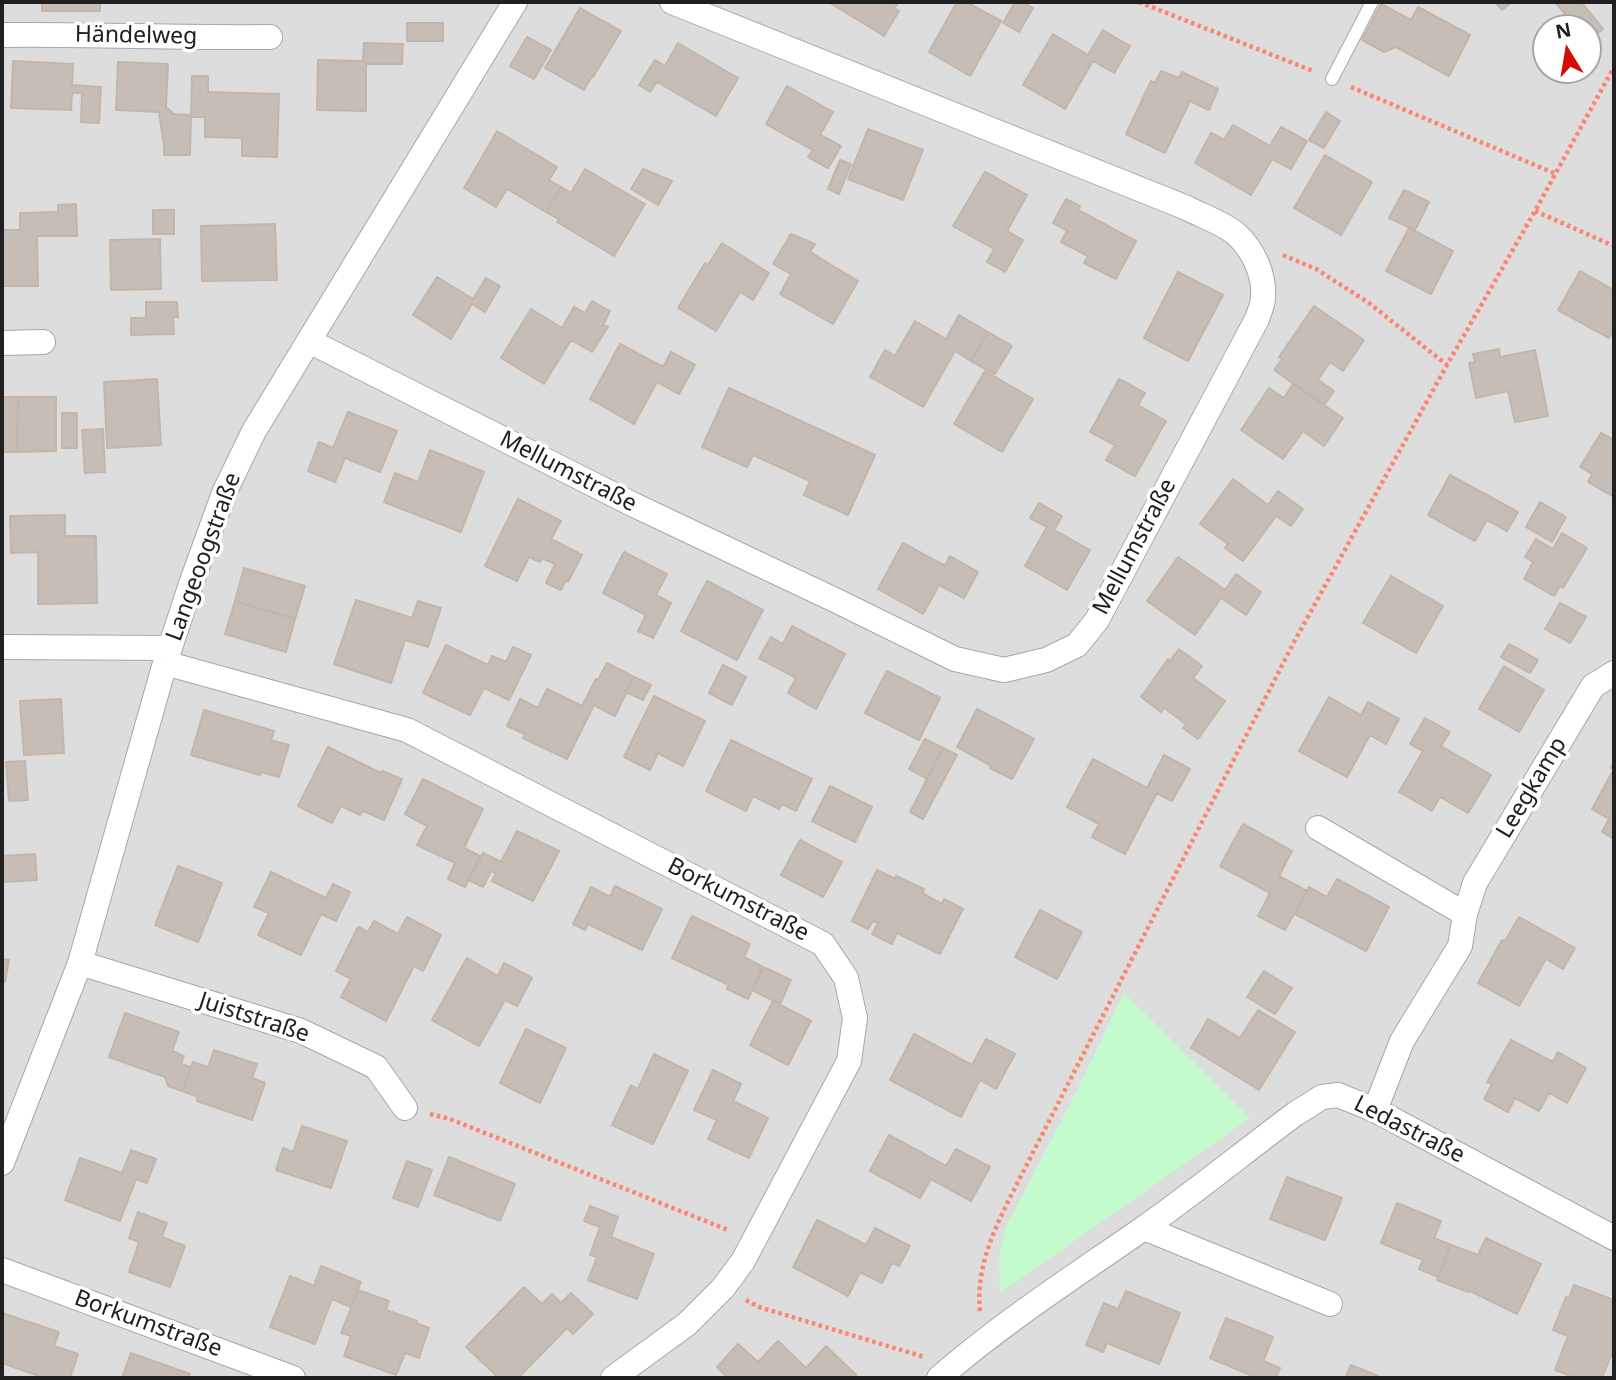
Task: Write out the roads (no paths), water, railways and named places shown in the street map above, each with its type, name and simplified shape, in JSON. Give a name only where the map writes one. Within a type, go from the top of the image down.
[{"type":"street","name":"Langeoogstraße","points":[[2,1163],[80,963],[168,655],[224,493],[254,431],[515,2]]},
{"type":"street","name":"Mellumstraße","points":[[309,341],[634,505],[955,659],[1003,670],[1046,660],[1077,645],[1097,620],[1257,319],[1263,301],[1264,285],[1252,255],[1235,233],[1187,208],[672,2]]},
{"type":"street","name":"Händelweg","points":[[2,35],[270,37]]},
{"type":"street","points":[[2,343],[43,342]]},
{"type":"street","name":"Borkumstraße","points":[[2,647],[168,655],[407,730],[823,944],[846,978],[855,1018],[849,1061],[743,1261],[723,1288],[687,1324],[613,1378]]},
{"type":"street","name":"Leegkamp","points":[[1375,1110],[1402,1041],[1460,946],[1465,914],[1475,883],[1593,686],[1614,673]]},
{"type":"street","points":[[1318,828],[1465,914]]},
{"type":"street","name":"Juiststraße","points":[[80,963],[301,1031],[376,1067],[405,1108]]},
{"type":"street","name":"Ledastraße","points":[[944,1373],[1016,1315],[1144,1228],[1295,1114],[1322,1097],[1338,1095],[1375,1110],[1614,1238]]},
{"type":"street","points":[[1144,1228],[1330,1304]]},
{"type":"street","name":"Borkumstraße","points":[[2,1270],[293,1378]]},
{"type":"lane","points":[[1332,79],[1372,2]]}]
